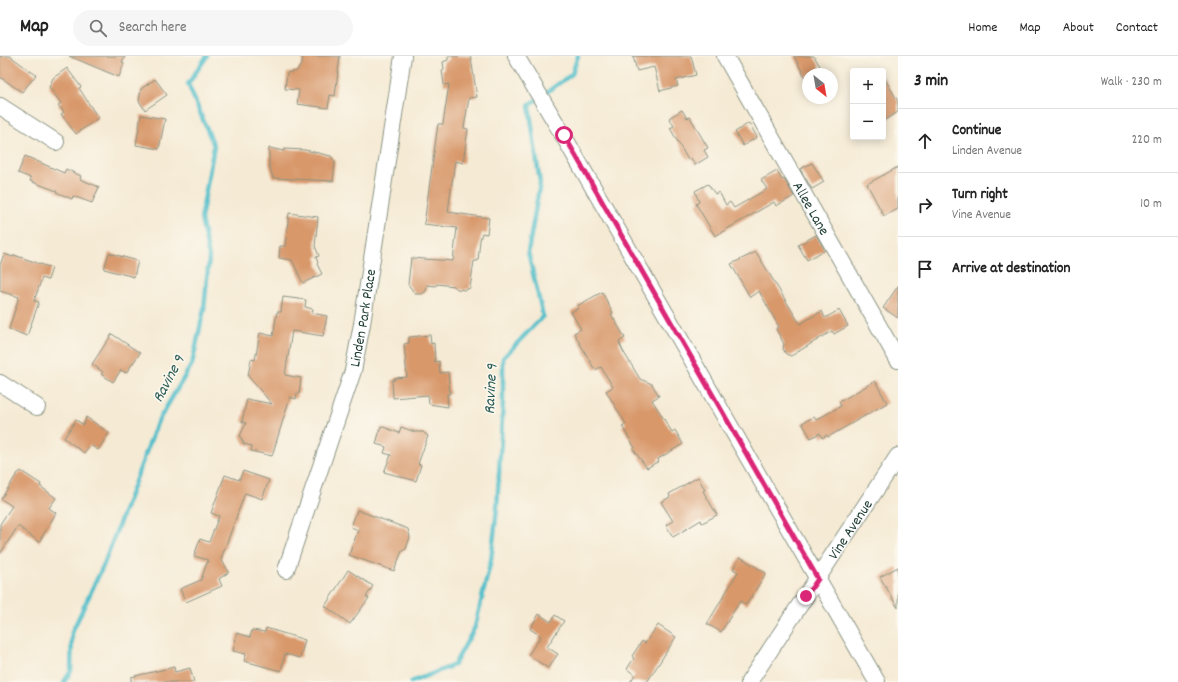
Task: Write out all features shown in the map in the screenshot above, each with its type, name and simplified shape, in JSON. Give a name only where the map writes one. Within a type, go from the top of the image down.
[{"type":"street","name":"Linden Park Place","points":[[286,570],[353,371],[362,324],[403,56]]},
{"type":"street","points":[[516,56],[564,135],[877,682]]},
{"type":"street","name":"Allee Lane","points":[[725,56],[898,360]]},
{"type":"street","points":[[0,106],[56,142]]},
{"type":"street","points":[[0,383],[37,407]]},
{"type":"street","name":"Vine Avenue","points":[[749,682],[898,456]]},
{"type":"building","points":[[0,56],[10,56],[36,75],[22,92],[0,77]]},
{"type":"building","points":[[69,56],[125,56],[122,62],[124,63],[119,77]]},
{"type":"building","points":[[303,56],[340,56],[335,96],[330,95],[328,108],[297,104],[299,90],[285,89],[287,73],[297,71],[302,63]]},
{"type":"building","points":[[448,56],[470,56],[477,97],[469,98],[464,128],[468,129],[463,163],[455,161],[448,212],[489,218],[487,234],[482,233],[478,261],[474,261],[470,288],[465,290],[457,289],[454,286],[437,284],[436,286],[427,285],[426,291],[422,294],[415,294],[408,284],[411,258],[453,261],[457,228],[424,224],[438,124],[443,124],[449,84],[444,85],[442,70],[444,69],[443,62],[448,60]]},
{"type":"building","points":[[633,56],[691,56],[696,75],[676,80],[678,86],[660,91],[654,67],[637,71]]},
{"type":"building","points":[[794,56],[814,56],[821,68],[802,68],[802,71]]},
{"type":"building","points":[[67,68],[81,87],[79,88],[98,118],[76,134],[61,114],[64,112],[58,105],[61,103],[49,87],[53,78]]},
{"type":"building","points":[[155,79],[167,95],[145,110],[139,101],[141,89]]},
{"type":"building","points":[[886,81],[898,101],[898,112],[886,119]]},
{"type":"building","points":[[682,110],[687,118],[690,117],[708,148],[704,150],[708,157],[695,165],[691,158],[688,160],[670,128],[674,126],[669,118]]},
{"type":"building","points":[[141,115],[165,119],[159,149],[136,145]]},
{"type":"building","points":[[749,123],[757,137],[743,146],[735,132]]},
{"type":"building","points":[[269,148],[284,151],[284,149],[305,150],[331,156],[335,162],[333,181],[273,178],[269,164]]},
{"type":"building","points":[[25,156],[64,173],[66,169],[81,176],[80,179],[99,187],[92,203],[73,196],[72,199],[56,192],[57,191],[30,181],[31,178],[18,173]]},
{"type":"building","points":[[812,163],[824,182],[812,189],[800,169]]},
{"type":"building","points":[[898,167],[898,209],[884,216],[867,184]]},
{"type":"building","points":[[777,171],[782,180],[784,179],[794,196],[776,206],[774,202],[715,236],[696,204],[699,202],[695,191],[708,184],[715,194],[719,192],[726,205],[730,202],[734,208],[767,189],[761,180]]},
{"type":"building","points":[[289,213],[318,217],[315,246],[319,256],[316,257],[317,264],[322,274],[303,283],[292,260],[279,258],[280,246],[285,246]]},
{"type":"building","points":[[816,235],[825,250],[807,260],[798,245]]},
{"type":"building","points":[[756,252],[800,324],[822,311],[825,318],[839,310],[848,326],[834,334],[832,331],[791,356],[786,354],[783,349],[784,344],[776,329],[779,327],[759,291],[750,297],[731,264]]},
{"type":"building","points":[[109,253],[138,261],[134,277],[104,269]]},
{"type":"building","points":[[4,254],[13,257],[14,255],[52,268],[48,280],[42,278],[34,301],[39,302],[27,336],[9,329],[19,297],[0,291],[0,265]]},
{"type":"building","points":[[898,286],[898,318],[883,308]]},
{"type":"building","points":[[602,292],[613,313],[611,314],[625,338],[619,342],[623,351],[640,379],[652,384],[659,396],[652,400],[672,432],[675,430],[683,444],[658,459],[659,461],[647,468],[633,449],[635,448],[622,426],[626,424],[606,391],[613,387],[601,367],[595,370],[574,333],[581,329],[571,312],[579,308],[577,306]]},
{"type":"building","points":[[283,297],[306,300],[305,307],[313,309],[312,313],[327,316],[323,336],[292,331],[285,375],[301,378],[299,394],[297,393],[296,399],[290,397],[272,456],[251,451],[252,446],[244,444],[240,436],[246,423],[242,422],[247,399],[272,404],[248,376],[251,359],[255,360],[260,333],[273,336],[277,312],[281,312]]},
{"type":"building","points":[[112,334],[140,353],[126,373],[121,370],[113,382],[101,374],[103,372],[92,364]]},
{"type":"building","points":[[430,335],[431,344],[434,343],[435,362],[439,361],[440,373],[448,372],[450,394],[447,394],[448,407],[429,404],[428,395],[393,398],[392,380],[395,380],[394,378],[407,377],[404,344],[409,343],[409,337]]},
{"type":"building","points":[[875,381],[887,403],[828,437],[827,435],[822,438],[820,433],[811,438],[802,423],[814,417],[816,420],[841,406],[839,402]]},
{"type":"building","points":[[86,417],[109,433],[98,450],[90,445],[84,453],[64,438],[76,420],[84,425]]},
{"type":"building","points":[[381,426],[399,433],[401,427],[415,432],[423,432],[428,436],[418,464],[421,465],[416,481],[384,472],[391,455],[384,453],[386,447],[376,444]]},
{"type":"building","points":[[21,471],[41,484],[40,486],[56,498],[49,508],[56,513],[39,542],[18,526],[0,554],[0,524],[12,506],[1,499],[17,474]]},
{"type":"building","points":[[243,471],[269,480],[262,499],[245,493],[221,559],[229,572],[219,579],[222,586],[186,602],[180,589],[201,580],[208,560],[194,556],[200,539],[209,542],[219,516],[211,513],[225,475],[239,480]]},
{"type":"building","points":[[698,477],[705,490],[703,491],[717,515],[702,523],[701,520],[673,537],[666,525],[673,521],[661,502],[670,497],[669,494]]},
{"type":"building","points":[[357,510],[408,529],[410,537],[406,549],[402,551],[394,571],[349,555],[358,530],[351,527]]},
{"type":"building","points":[[740,557],[766,573],[746,605],[740,601],[721,632],[707,624],[738,572],[733,569]]},
{"type":"building","points":[[898,567],[898,608],[880,577]]},
{"type":"building","points":[[348,570],[373,586],[366,597],[369,598],[350,624],[325,606]]},
{"type":"building","points":[[539,614],[551,622],[555,615],[564,621],[547,647],[558,654],[548,668],[528,655],[541,636],[530,629]]},
{"type":"building","points":[[658,625],[676,637],[647,682],[630,682],[635,675],[627,669],[634,658],[632,656],[642,641],[645,643]]},
{"type":"building","points":[[266,628],[305,640],[300,658],[285,654],[281,671],[244,661],[246,654],[233,651],[237,633],[250,637],[252,630],[265,632]]},
{"type":"building","points":[[174,667],[175,672],[190,668],[194,682],[131,682],[131,677]]},
{"type":"waterway","name":"Ravine 9","points":[[64,682],[71,671],[72,632],[104,564],[157,423],[192,364],[204,309],[209,257],[201,218],[214,146],[188,84],[207,56]]},
{"type":"waterway","name":"Ravine 9","points":[[411,682],[454,665],[475,627],[491,560],[497,509],[503,402],[503,358],[543,316],[528,252],[540,183],[529,105],[572,74],[578,56]]},
{"type":"route","points":[[564,135],[818,579],[806,596]]}]
